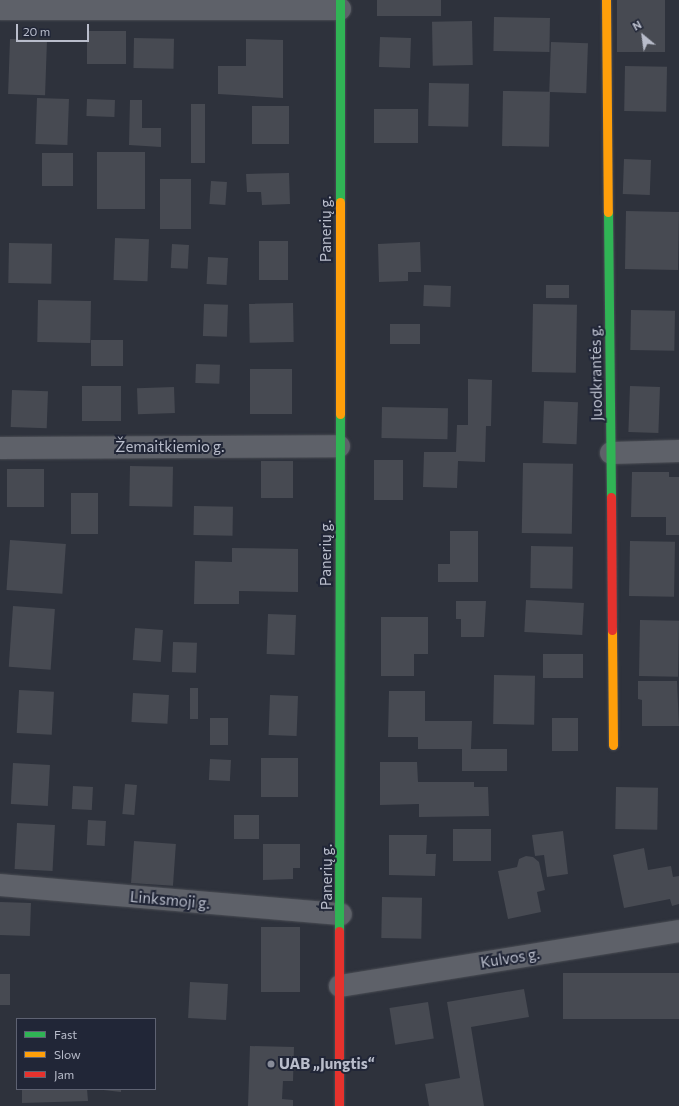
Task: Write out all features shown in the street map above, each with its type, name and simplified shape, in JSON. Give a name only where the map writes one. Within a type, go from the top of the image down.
[{"type":"main road","name":"Juodkrantės g.","points":[[606,0],[613,745]]},
{"type":"main road","name":"Panerių g.","points":[[339,1106],[341,914],[339,446],[340,4]]},
{"type":"street","points":[[0,9],[340,4]]},
{"type":"street","name":"Žemaitkiemio g.","points":[[0,448],[339,446]]},
{"type":"street","points":[[611,453],[679,450]]},
{"type":"street","name":"Linksmoji g.","points":[[0,885],[341,914]]},
{"type":"street","name":"Kulvos g.","points":[[340,986],[679,931]]},
{"type":"building","points":[[377,0],[441,0],[441,16],[377,16]]},
{"type":"building","points":[[617,0],[665,0],[665,52],[617,52]]},
{"type":"building","points":[[494,17],[550,18],[549,52],[493,51]]},
{"type":"building","points":[[472,21],[473,65],[433,66],[432,22]]},
{"type":"building","points":[[87,31],[126,31],[126,64],[87,64]]},
{"type":"building","points":[[380,37],[411,38],[410,68],[379,67]]},
{"type":"building","points":[[134,38],[174,39],[173,69],[133,68]]},
{"type":"building","points":[[10,39],[47,40],[45,95],[8,94]]},
{"type":"building","points":[[246,39],[283,40],[283,98],[218,94],[218,66],[246,66]]},
{"type":"building","points":[[551,42],[588,43],[586,93],[549,92]]},
{"type":"building","points":[[625,66],[667,67],[666,112],[624,111]]},
{"type":"building","points":[[429,83],[469,84],[468,127],[428,126]]},
{"type":"building","points":[[503,91],[550,92],[549,147],[502,146]]},
{"type":"building","points":[[37,98],[69,99],[67,145],[35,144]]},
{"type":"building","points":[[87,99],[115,100],[114,117],[86,116]]},
{"type":"building","points":[[130,100],[142,100],[142,128],[161,128],[161,147],[129,145]]},
{"type":"building","points":[[191,104],[205,104],[205,163],[191,163]]},
{"type":"building","points":[[252,106],[289,106],[289,144],[252,144]]},
{"type":"building","points":[[374,109],[418,109],[418,143],[374,143]]},
{"type":"building","points":[[97,152],[145,152],[145,209],[97,209]]},
{"type":"building","points":[[42,153],[73,153],[73,186],[42,186]]},
{"type":"building","points":[[624,159],[651,160],[650,195],[623,194]]},
{"type":"building","points":[[289,173],[290,204],[262,205],[261,192],[247,192],[246,174]]},
{"type":"building","points":[[160,179],[191,179],[191,229],[160,229]]},
{"type":"building","points":[[211,181],[227,182],[225,205],[209,204]]},
{"type":"building","points":[[626,211],[679,212],[678,270],[625,269]]},
{"type":"building","points":[[115,238],[149,239],[148,281],[114,280]]},
{"type":"building","points":[[259,241],[288,241],[288,280],[259,280]]},
{"type":"building","points":[[420,242],[421,272],[408,272],[408,281],[379,282],[378,244]]},
{"type":"building","points":[[9,243],[52,244],[51,284],[8,283]]},
{"type":"building","points":[[172,244],[189,245],[188,269],[171,268]]},
{"type":"building","points":[[208,257],[228,258],[227,285],[207,284]]},
{"type":"building","points":[[424,285],[451,286],[450,307],[423,306]]},
{"type":"building","points":[[546,285],[569,285],[569,298],[546,298]]},
{"type":"building","points":[[38,300],[91,301],[90,343],[37,342]]},
{"type":"building","points":[[293,303],[294,342],[250,343],[249,304]]},
{"type":"building","points":[[204,304],[228,305],[227,337],[203,336]]},
{"type":"building","points":[[533,304],[577,305],[576,373],[532,372]]},
{"type":"building","points":[[631,310],[675,311],[674,351],[630,350]]},
{"type":"building","points":[[390,324],[420,324],[420,344],[390,344]]},
{"type":"building","points":[[91,340],[123,340],[123,366],[91,366]]},
{"type":"building","points":[[196,364],[220,365],[219,384],[195,383]]},
{"type":"building","points":[[250,369],[292,369],[292,414],[250,414]]},
{"type":"building","points":[[468,379],[492,380],[491,426],[486,426],[485,462],[458,461],[457,488],[423,487],[424,452],[456,452],[457,425],[468,425]]},
{"type":"building","points":[[82,386],[121,386],[121,421],[82,421]]},
{"type":"building","points":[[630,386],[660,387],[658,433],[628,432]]},
{"type":"building","points":[[174,387],[175,413],[138,414],[137,388]]},
{"type":"building","points":[[12,390],[48,391],[47,428],[11,427]]},
{"type":"building","points":[[544,401],[578,402],[577,444],[543,443]]},
{"type":"building","points":[[382,407],[448,408],[447,439],[381,438]]},
{"type":"building","points":[[374,460],[403,460],[403,500],[374,500]]},
{"type":"building","points":[[261,461],[293,461],[293,498],[261,498]]},
{"type":"building","points":[[523,463],[573,464],[572,534],[522,533]]},
{"type":"building","points":[[130,466],[173,467],[172,507],[129,506]]},
{"type":"building","points":[[7,469],[44,469],[44,507],[7,507]]},
{"type":"building","points":[[632,472],[669,472],[669,477],[679,477],[679,535],[666,535],[666,517],[631,517]]},
{"type":"building","points":[[71,493],[98,493],[98,534],[71,534]]},
{"type":"building","points":[[194,506],[233,507],[232,536],[193,535]]},
{"type":"building","points":[[450,531],[478,531],[478,582],[438,582],[438,564],[450,564]]},
{"type":"building","points":[[10,540],[66,544],[62,594],[7,590]]},
{"type":"building","points":[[630,541],[675,542],[674,597],[629,596]]},
{"type":"building","points":[[531,546],[573,547],[572,589],[530,588]]},
{"type":"building","points":[[232,548],[298,549],[298,592],[239,591],[239,604],[194,604],[195,561],[232,562]]},
{"type":"building","points":[[526,600],[584,603],[582,635],[524,632]]},
{"type":"building","points":[[456,601],[486,601],[484,637],[461,637],[461,619],[456,619]]},
{"type":"building","points":[[13,606],[55,609],[51,670],[9,667]]},
{"type":"building","points":[[268,614],[296,615],[295,655],[267,654]]},
{"type":"building","points":[[381,617],[428,617],[428,654],[414,654],[414,676],[381,676]]},
{"type":"building","points":[[640,620],[679,621],[678,677],[639,676]]},
{"type":"building","points":[[135,628],[163,630],[161,662],[133,660]]},
{"type":"building","points":[[173,642],[197,643],[196,673],[172,672]]},
{"type":"building","points":[[543,654],[583,654],[583,678],[543,678]]},
{"type":"building","points":[[494,675],[535,676],[534,725],[493,724]]},
{"type":"building","points":[[638,681],[677,681],[679,726],[642,726],[642,700],[638,699]]},
{"type":"building","points":[[190,688],[198,688],[198,719],[190,719]]},
{"type":"building","points":[[19,690],[54,692],[52,735],[17,733]]},
{"type":"building","points":[[389,691],[425,691],[425,721],[472,721],[471,749],[507,749],[507,771],[462,771],[462,749],[418,749],[418,737],[388,737]]},
{"type":"building","points":[[133,693],[169,695],[167,724],[131,722]]},
{"type":"building","points":[[270,695],[298,696],[297,736],[269,735]]},
{"type":"building","points":[[210,718],[228,718],[228,745],[210,745]]},
{"type":"building","points":[[552,718],[578,718],[578,751],[552,751]]},
{"type":"building","points":[[261,758],[298,758],[298,797],[261,797]]},
{"type":"building","points":[[210,759],[231,760],[230,781],[209,780]]},
{"type":"building","points":[[380,762],[417,762],[418,782],[474,782],[474,787],[488,787],[489,816],[419,817],[419,804],[380,805]]},
{"type":"building","points":[[13,763],[50,765],[48,806],[11,804]]},
{"type":"building","points":[[125,784],[137,785],[134,815],[122,814]]},
{"type":"building","points":[[73,786],[93,787],[92,810],[72,809]]},
{"type":"building","points":[[616,787],[658,788],[657,830],[615,829]]},
{"type":"building","points":[[234,815],[259,815],[259,839],[234,839]]},
{"type":"building","points":[[88,820],[106,821],[105,846],[87,845]]},
{"type":"building","points":[[17,823],[55,825],[53,871],[15,869]]},
{"type":"building","points":[[453,829],[491,829],[491,861],[453,861]]},
{"type":"building","points":[[563,831],[568,874],[547,877],[544,855],[535,856],[532,835]]},
{"type":"building","points":[[389,835],[427,835],[426,854],[436,854],[435,876],[389,875]]},
{"type":"building","points":[[134,841],[176,844],[173,886],[131,883]]},
{"type":"building","points":[[263,844],[300,844],[300,868],[293,868],[293,879],[263,880]]},
{"type":"building","points":[[644,848],[648,870],[671,866],[673,877],[679,876],[679,904],[672,906],[670,899],[624,908],[613,855]]},
{"type":"building","points":[[526,856],[533,857],[539,862],[545,890],[537,892],[541,912],[508,919],[498,871],[517,867],[519,859]]},
{"type":"building","points":[[382,897],[422,898],[421,939],[381,938]]},
{"type":"building","points":[[0,902],[31,903],[30,936],[0,935]]},
{"type":"building","points":[[261,927],[300,927],[300,992],[261,992]]},
{"type":"building","points":[[563,973],[679,973],[679,1019],[563,1019]]},
{"type":"building","points":[[0,974],[10,974],[10,1005],[0,1005]]},
{"type":"building","points":[[190,982],[228,984],[226,1020],[188,1018]]},
{"type":"building","points":[[524,989],[529,1017],[471,1027],[484,1106],[429,1106],[425,1084],[460,1078],[447,1002]]},
{"type":"building","points":[[428,1002],[434,1039],[395,1045],[389,1008]]},
{"type":"building","name":"UAB „Jungtis“","points":[[250,1046],[294,1047],[293,1081],[283,1081],[282,1099],[293,1100],[293,1106],[248,1106]]},
{"type":"building","points":[[22,1090],[87,1090],[88,1101],[22,1103]]},
{"type":"building","points":[[104,1090],[121,1090],[121,1092]]},
{"type":"traffic: fast","points":[[340,0],[340,202]]},
{"type":"traffic: fast","points":[[608,212],[611,497]]},
{"type":"traffic: fast","points":[[339,931],[340,414]]},
{"type":"traffic: slow","points":[[606,0],[608,212]]},
{"type":"traffic: slow","points":[[340,202],[340,414]]},
{"type":"traffic: slow","points":[[612,630],[613,745]]},
{"type":"traffic: jam","points":[[611,497],[612,630]]},
{"type":"traffic: jam","points":[[339,931],[339,1106]]},
{"type":"place","name":"UAB „Jungtis“","points":[[271,1064]]}]
